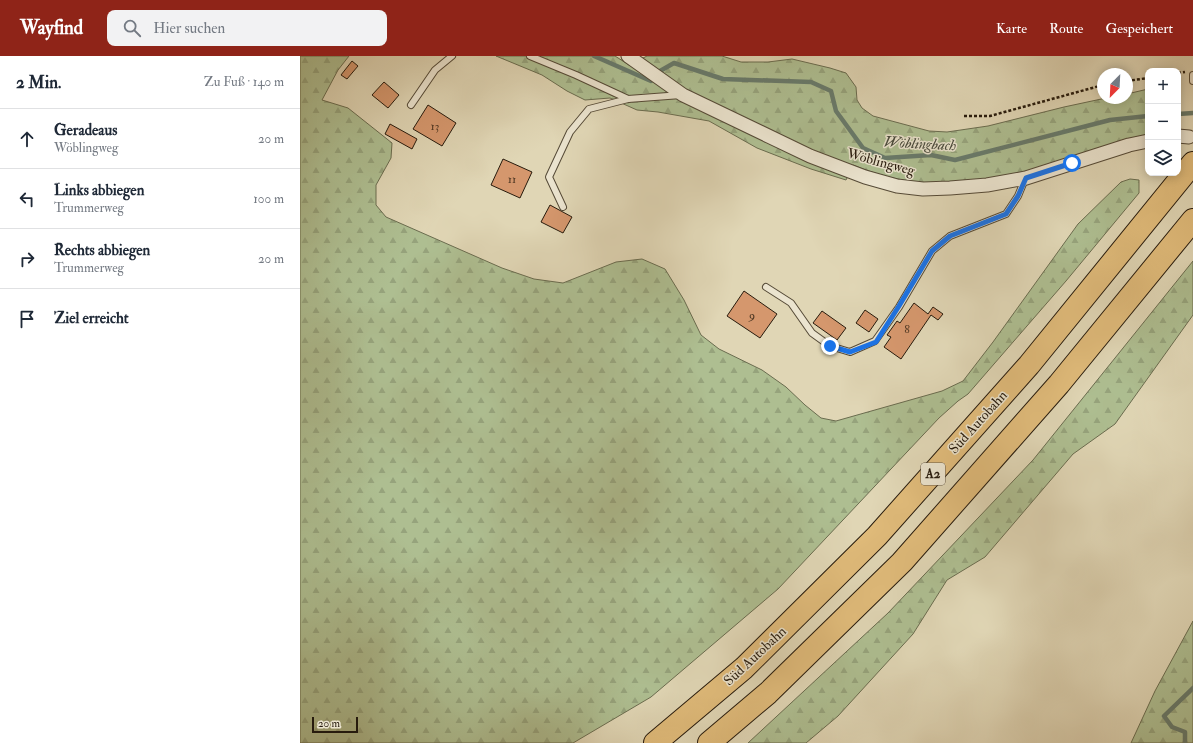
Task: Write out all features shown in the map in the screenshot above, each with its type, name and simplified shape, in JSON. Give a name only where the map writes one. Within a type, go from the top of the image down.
[{"type":"highway","name":"Süd Autobahn","points":[[655,743],[744,668],[877,536],[1029,365],[1187,170]]},
{"type":"highway","name":"A2","points":[[709,743],[768,693],[902,562],[1059,384],[1193,220]]},
{"type":"street","name":"Wöblingweg","points":[[628,56],[682,95],[810,156],[865,177],[897,186],[923,189],[987,185],[1026,178],[1128,145],[1145,142]]},
{"type":"lane","points":[[411,105],[435,70],[452,56]]},
{"type":"lane","points":[[530,56],[628,99]]},
{"type":"lane","points":[[1193,75],[1193,81]]},
{"type":"lane","points":[[563,207],[550,177],[570,132],[589,109],[628,99],[682,95]]},
{"type":"lane","points":[[766,287],[791,303],[812,333],[830,346],[850,352],[876,342],[932,251],[950,236],[1006,214],[1018,196],[1026,178]]},
{"type":"path","points":[[1133,80],[1145,78]]},
{"type":"path","points":[[964,116],[990,116],[1097,87]]},
{"type":"green space","points":[[300,56],[349,56],[338,70],[322,100],[348,108],[392,143],[391,158],[376,185],[376,205],[386,217],[502,268],[534,279],[563,283],[616,262],[642,259],[665,269],[684,300],[701,335],[719,349],[762,370],[786,387],[821,418],[836,421],[942,391],[963,381],[1078,224],[1121,182],[1130,179],[1139,180],[1139,193],[1066,281],[968,394],[939,418],[778,589],[651,697],[573,743],[300,743]]},
{"type":"green space","points":[[496,56],[615,56],[629,65],[647,56],[722,56],[741,62],[768,62],[792,59],[846,73],[856,87],[857,100],[862,108],[873,116],[929,131],[947,132],[988,126],[1097,100],[1097,104],[1133,104],[1133,93],[1145,90],[1145,137],[1065,161],[1008,175],[980,180],[951,183],[923,183],[905,181],[887,177],[853,165],[846,180],[811,169],[757,148],[709,121],[637,110],[610,98],[585,100],[567,91],[542,75]]},
{"type":"green space","points":[[1193,261],[1193,315],[1115,424],[1073,454],[985,557],[947,580],[913,634],[838,716],[806,743],[748,743],[888,613],[1033,460]]},
{"type":"green space","points":[[1193,621],[1193,743],[1131,743],[1155,691]]},
{"type":"building","points":[[352,61],[358,66],[347,79],[341,75]]},
{"type":"building","points":[[384,82],[399,95],[388,108],[372,95]]},
{"type":"building","points":[[428,105],[456,123],[442,146],[413,129]]},
{"type":"building","points":[[390,124],[417,139],[412,149],[385,134]]},
{"type":"building","points":[[503,159],[532,172],[520,198],[491,185]]},
{"type":"building","points":[[550,205],[572,217],[563,233],[541,222]]},
{"type":"building","points":[[744,291],[777,314],[760,338],[727,316]]},
{"type":"building","points":[[914,303],[928,314],[933,307],[943,314],[938,320],[931,315],[901,359],[884,347],[891,337],[887,335],[897,321],[900,323]]},
{"type":"building","points":[[865,310],[878,319],[869,332],[856,323]]},
{"type":"building","points":[[822,311],[846,328],[837,340],[813,323]]},
{"type":"waterway","name":"Wöblingbach","points":[[594,56],[651,81],[660,71],[674,63],[723,79],[811,82],[831,91],[836,111],[863,148],[885,158],[931,155],[955,160],[1110,120],[1145,116]]},
{"type":"waterway","name":"Wöblingbach","points":[[1181,114],[1193,113]]},
{"type":"waterway","points":[[1185,743],[1185,732],[1172,727],[1164,716],[1193,688]]},
{"type":"route","points":[[830,346],[850,352],[876,342],[932,251],[950,236],[1006,214],[1018,196],[1026,178],[1072,163]]}]
